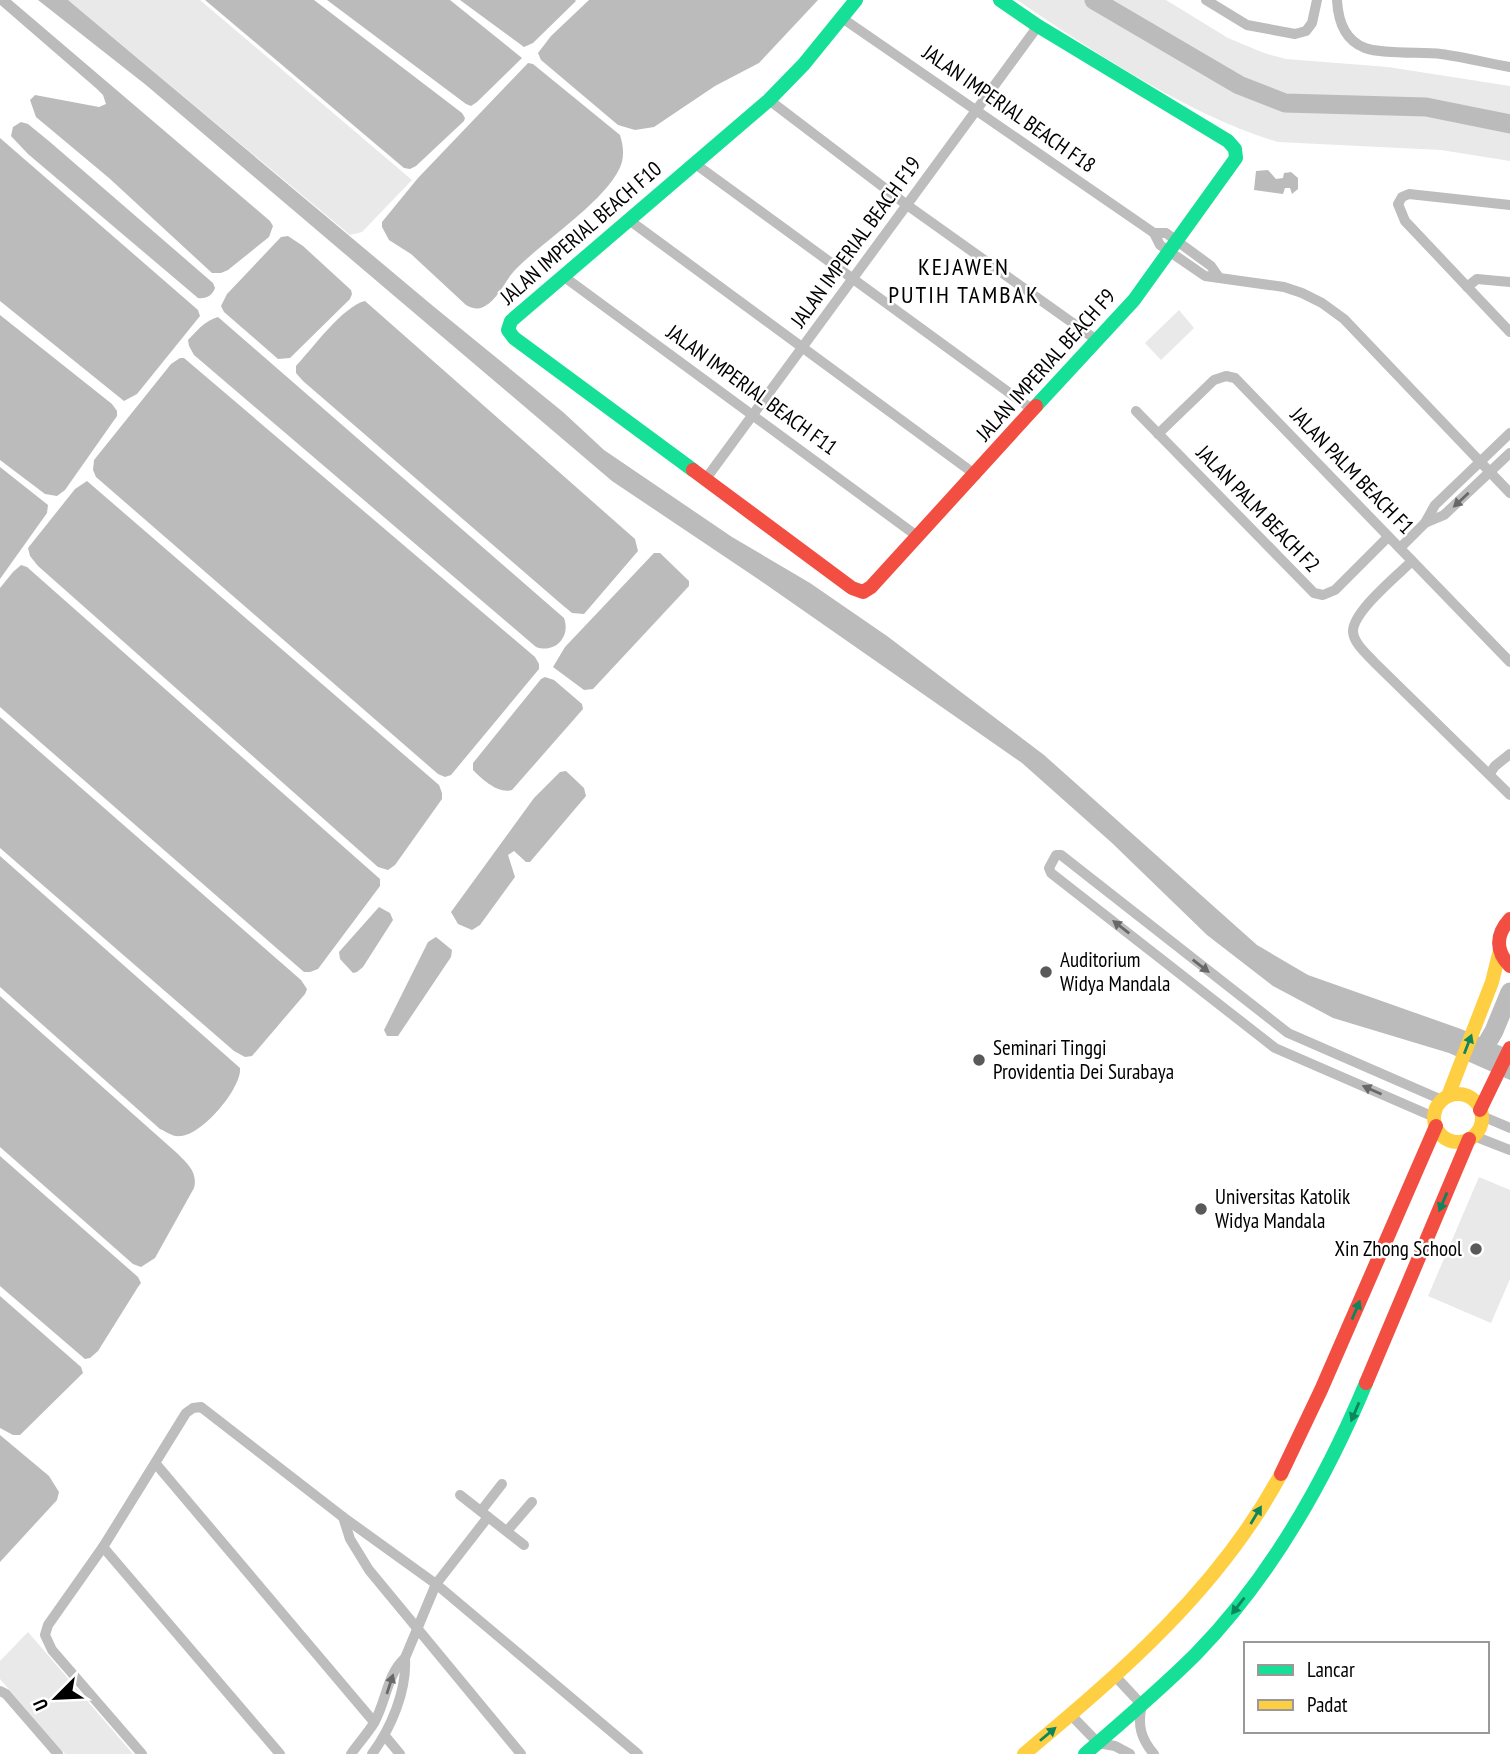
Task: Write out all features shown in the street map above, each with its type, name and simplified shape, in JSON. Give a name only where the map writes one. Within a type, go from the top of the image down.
[{"type":"street","name":"JALAN IMPERIAL BEACH F10","points":[[856,0],[804,64],[769,100],[563,275],[508,326],[510,334],[852,589],[863,592],[871,587]]},
{"type":"street","points":[[1000,0],[1038,26]]},
{"type":"street","points":[[1206,0],[1247,25],[1294,34],[1306,31],[1312,23],[1317,0]]},
{"type":"street","points":[[1337,0],[1342,29],[1352,40],[1366,48],[1443,54],[1510,67]]},
{"type":"street","name":"JALAN IMPERIAL BEACH F18","points":[[842,18],[1154,233],[1160,245],[1173,246],[1205,276],[1284,288],[1322,303],[1343,319],[1510,493]]},
{"type":"street","name":"JALAN IMPERIAL BEACH F19","points":[[705,480],[1038,26]]},
{"type":"street","name":"JALAN IMPERIAL BEACH F9","points":[[871,587],[1134,300],[1236,158],[1235,149],[1228,141],[1038,26]]},
{"type":"street","points":[[769,100],[908,205],[1098,341]]},
{"type":"street","points":[[694,163],[1033,410]]},
{"type":"street","points":[[1510,205],[1409,194],[1402,197],[1398,204],[1405,221],[1510,332]]},
{"type":"street","points":[[629,220],[976,475]]},
{"type":"street","name":"JALAN IMPERIAL BEACH F11","points":[[563,275],[918,536]]},
{"type":"street","points":[[1467,287],[1477,279],[1510,282]]},
{"type":"street","name":"JALAN PALM BEACH F1","points":[[1158,434],[1214,380],[1226,376],[1235,378],[1510,662]]},
{"type":"street","name":"JALAN PALM BEACH F2","points":[[1136,411],[1314,593],[1323,595],[1335,590],[1388,537]]},
{"type":"street","points":[[1400,548],[1425,523],[1435,505],[1510,433]]},
{"type":"street","points":[[1425,523],[1444,515],[1510,453]]},
{"type":"street","points":[[1412,561],[1363,609],[1354,623],[1353,634],[1375,663],[1510,795]]},
{"type":"street","points":[[1490,773],[1510,754]]},
{"type":"street","points":[[1510,1128],[1481,1113],[1477,1104],[1467,1096],[1454,1094],[1445,1098],[1288,1033],[1061,855],[1056,855],[1049,867],[1051,873],[1275,1048],[1435,1121],[1447,1139],[1458,1142],[1471,1137],[1510,1150]]},
{"type":"street","points":[[1024,1754],[1115,1676],[1208,1582],[1245,1533],[1276,1483],[1306,1425],[1435,1121],[1436,1108],[1445,1098],[1456,1076],[1492,982],[1499,954],[1499,933],[1510,919]]},
{"type":"street","points":[[1499,954],[1510,967]]},
{"type":"street","points":[[1211,997],[1222,982]]},
{"type":"street","points":[[1085,1754],[1197,1653],[1237,1608],[1311,1499],[1341,1443],[1471,1137],[1480,1127],[1481,1113],[1510,1048]]},
{"type":"street","points":[[142,1754],[52,1650],[46,1638],[48,1625],[103,1547],[186,1413],[201,1407],[436,1584],[638,1754]]},
{"type":"street","points":[[156,1464],[374,1722]]},
{"type":"street","points":[[372,1754],[385,1736],[402,1691],[406,1673],[405,1658],[436,1584],[485,1514],[502,1484]]},
{"type":"street","points":[[460,1495],[524,1545]]},
{"type":"street","points":[[507,1531],[532,1502]]},
{"type":"street","points":[[344,1517],[347,1532],[360,1559],[521,1754]]},
{"type":"street","points":[[103,1547],[280,1754]]},
{"type":"street","points":[[351,1754],[374,1722],[389,1689],[395,1667],[405,1658]]},
{"type":"street","points":[[1115,1676],[1142,1705]]},
{"type":"street","points":[[0,1691],[6,1694],[58,1754]]},
{"type":"street","points":[[1142,1705],[1139,1724],[1144,1743],[1154,1754]]},
{"type":"street","points":[[1071,1715],[1098,1743],[1115,1746],[1130,1754],[1144,1743]]},
{"type":"street","points":[[385,1736],[400,1754]]},
{"type":"shaded area","points":[[0,0],[11,0],[270,221],[273,226],[269,237],[228,270],[212,273],[109,178],[36,117],[30,100],[35,95],[99,107],[106,104],[97,89],[0,5]]},
{"type":"shaded area","points":[[38,0],[68,0],[563,412],[604,450],[732,537],[810,583],[887,636],[1044,755],[1257,945],[1308,975],[1461,1029],[1510,1050],[1510,1080],[1449,1053],[1333,1018],[1273,986],[1207,935],[1112,843],[1022,763],[612,481],[146,85]]},
{"type":"shaded area","points":[[68,0],[200,0],[412,180],[362,232],[350,235]]},
{"type":"shaded area","points":[[205,0],[314,0],[462,113],[464,121],[416,166],[404,168]]},
{"type":"shaded area","points":[[327,0],[450,0],[522,58],[471,106]]},
{"type":"shaded area","points":[[460,0],[576,1],[533,43],[524,47]]},
{"type":"shaded area","points":[[589,0],[818,0],[759,63],[715,86],[654,127],[635,130],[618,125],[541,60],[538,53],[551,36]]},
{"type":"shaded area","points":[[1017,0],[1166,0],[1228,38],[1286,59],[1388,67],[1510,86],[1510,161],[1441,150],[1278,142],[1211,116],[1143,81]]},
{"type":"shaded area","points":[[528,63],[533,64],[620,135],[622,162],[605,190],[516,269],[490,303],[473,308],[466,305],[411,254],[389,240],[382,222],[418,178]]},
{"type":"shaded area","points":[[21,122],[28,124],[50,142],[213,283],[215,288],[212,293],[198,298],[28,154],[11,136],[13,127]]},
{"type":"shaded area","points":[[0,138],[198,310],[200,316],[137,394],[124,401],[0,301]]},
{"type":"shaded area","points":[[1268,170],[1276,179],[1291,172],[1298,178],[1298,189],[1292,194],[1290,188],[1285,188],[1283,194],[1254,190],[1256,171]]},
{"type":"shaded area","points":[[288,236],[303,246],[351,290],[352,294],[290,358],[278,359],[224,312],[221,306],[227,294],[281,237]]},
{"type":"shaded area","points":[[365,301],[635,539],[638,551],[584,614],[572,613],[560,603],[296,373],[296,366],[328,329],[347,311]]},
{"type":"shaded area","points":[[1179,310],[1194,328],[1161,360],[1145,343]]},
{"type":"shaded area","points":[[0,315],[112,404],[117,411],[117,416],[65,490],[57,496],[45,494],[0,460]]},
{"type":"shaded area","points":[[218,317],[564,618],[565,632],[560,642],[549,648],[536,647],[194,355],[188,340],[205,323]]},
{"type":"shaded area","points":[[184,358],[535,657],[539,669],[451,775],[445,777],[438,774],[96,477],[93,470],[94,460],[171,364]]},
{"type":"shaded area","points":[[0,467],[48,505],[47,513],[0,579]]},
{"type":"shaded area","points":[[87,481],[439,785],[442,799],[395,865],[388,870],[378,867],[38,566],[30,556],[28,548],[75,489]]},
{"type":"shaded area","points":[[654,553],[660,553],[689,581],[689,586],[593,689],[584,690],[553,667],[565,647]]},
{"type":"shaded area","points":[[21,565],[27,567],[380,879],[380,886],[318,969],[304,972],[0,707],[0,588]]},
{"type":"shaded area","points":[[545,677],[554,680],[582,704],[583,709],[512,790],[496,788],[473,770],[473,763]]},
{"type":"shaded area","points":[[0,717],[301,980],[307,989],[305,994],[252,1056],[245,1057],[234,1051],[0,848]]},
{"type":"shaded area","points":[[566,771],[584,788],[586,796],[530,862],[526,862],[514,851],[508,855],[515,877],[480,925],[472,930],[458,924],[451,912],[534,798],[560,772]]},
{"type":"shaded area","points":[[0,856],[240,1068],[235,1087],[228,1098],[199,1128],[181,1136],[160,1129],[0,987]]},
{"type":"shaded area","points":[[379,907],[390,913],[393,920],[363,967],[353,973],[340,959],[339,952]]},
{"type":"shaded area","points":[[436,937],[452,950],[451,957],[398,1036],[387,1036],[384,1030],[428,942]]},
{"type":"shaded area","points":[[0,996],[178,1154],[191,1169],[195,1178],[194,1188],[155,1258],[141,1267],[133,1264],[0,1147]]},
{"type":"shaded area","points":[[0,1156],[138,1277],[141,1283],[98,1351],[90,1358],[85,1359],[0,1286]]},
{"type":"shaded area","points":[[1479,1177],[1510,1190],[1510,1279],[1491,1323],[1428,1296]]},
{"type":"shaded area","points":[[0,1296],[81,1367],[83,1373],[20,1435],[13,1435],[0,1428]]},
{"type":"shaded area","points":[[0,1435],[49,1476],[59,1492],[57,1500],[0,1562]]},
{"type":"shaded area","points":[[28,1632],[133,1754],[65,1754],[0,1679],[0,1661]]},
{"type":"waterway","points":[[1094,0],[1239,85],[1285,103],[1426,107],[1510,124]]},
{"type":"waterway","points":[[1483,1050],[1510,992]]},
{"type":"traffic: fast","points":[[693,470],[514,338],[508,330],[511,321],[769,100],[804,64],[856,0]]},
{"type":"traffic: fast","points":[[1000,0],[1038,26],[1228,141],[1235,149],[1236,158],[1134,300],[1036,406]]},
{"type":"traffic: fast","points":[[1085,1754],[1196,1654],[1248,1593],[1314,1492],[1366,1383]]},
{"type":"traffic: slow","points":[[1448,1096],[1492,982],[1499,954]]},
{"type":"traffic: slow","points":[[1458,1094],[1475,1101],[1482,1118],[1475,1135],[1458,1142],[1441,1135],[1434,1118],[1441,1101],[1458,1094]]},
{"type":"traffic: slow","points":[[1024,1754],[1132,1660],[1198,1592],[1256,1516],[1281,1474]]},
{"type":"traffic: jam","points":[[693,470],[852,588],[863,592],[871,587],[1036,406]]},
{"type":"traffic: jam","points":[[1510,919],[1499,942],[1502,954],[1510,966]]},
{"type":"traffic: jam","points":[[1480,1110],[1510,1048]]},
{"type":"traffic: jam","points":[[1281,1474],[1321,1390],[1436,1126]]},
{"type":"traffic: jam","points":[[1366,1383],[1469,1139]]},
{"type":"place","name":"Auditorium Widya Mandala","points":[[1046,972]]},
{"type":"place","name":"Seminari Tinggi Providentia Dei Surabaya","points":[[979,1060]]},
{"type":"place","name":"Universitas Katolik Widya Mandala","points":[[1201,1209]]},
{"type":"place","name":"Xin Zhong School","points":[[1476,1249]]},
{"type":"district","name":"KEJAWEN PUTIH TAMBAK","points":[[964,281]]}]
